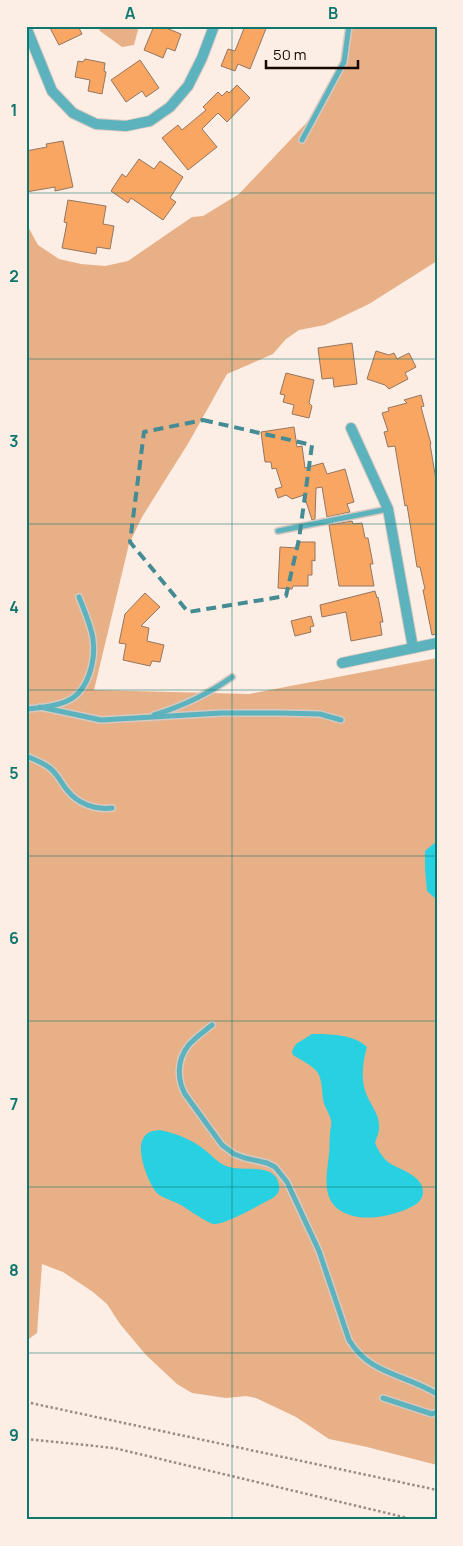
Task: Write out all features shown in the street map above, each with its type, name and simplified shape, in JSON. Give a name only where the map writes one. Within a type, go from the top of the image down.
[{"type":"street","points":[[26,28],[52,91],[73,113],[96,124],[126,126],[150,120],[170,107],[188,86],[202,58],[214,26]]},
{"type":"street","points":[[351,428],[388,509],[413,648]]},
{"type":"street","points":[[342,663],[437,642]]},
{"type":"lane","points":[[302,140],[344,62],[349,26]]},
{"type":"lane","points":[[278,531],[388,509]]},
{"type":"lane","points":[[26,709],[73,698],[82,690],[92,666],[94,644],[90,626],[79,597]]},
{"type":"lane","points":[[147,718],[183,706],[214,690],[232,677]]},
{"type":"lane","points":[[40,707],[101,720],[222,713],[320,714],[341,720]]},
{"type":"lane","points":[[26,756],[48,766],[67,790],[80,802],[102,809],[112,808]]},
{"type":"lane","points":[[212,1025],[188,1045],[179,1065],[181,1086],[185,1094],[222,1145],[234,1154],[275,1167],[287,1182],[319,1251],[349,1340],[355,1349],[361,1356],[378,1368],[437,1394]]},
{"type":"lane","points":[[383,1398],[432,1414],[437,1412]]},
{"type":"path","points":[[26,1402],[437,1490]]},
{"type":"path","points":[[26,1439],[114,1448],[416,1520]]},
{"type":"highlighted area","points":[[203,420],[312,445],[299,539],[286,596],[188,612],[130,542],[144,432]]},
{"type":"shaded area","points":[[98,26],[139,26],[134,45],[122,47],[100,31]]},
{"type":"shaded area","points":[[350,26],[437,26],[437,261],[369,304],[325,325],[299,330],[286,339],[273,354],[227,374],[189,442],[142,517],[129,544],[94,690],[249,694],[437,658],[437,1465],[329,1439],[296,1417],[256,1398],[246,1396],[226,1398],[192,1393],[177,1384],[146,1355],[120,1324],[107,1304],[63,1272],[42,1264],[37,1333],[26,1341],[26,223],[38,245],[59,259],[81,264],[105,266],[128,261],[192,217],[203,216],[239,194],[310,119],[332,83],[346,53]]},
{"type":"water","points":[[437,841],[437,900],[427,891],[425,851]]},
{"type":"water","points":[[312,1034],[348,1037],[367,1047],[363,1067],[363,1081],[366,1094],[379,1121],[379,1131],[375,1143],[380,1153],[388,1162],[415,1177],[419,1182],[423,1193],[419,1202],[414,1206],[386,1216],[360,1217],[342,1212],[330,1199],[327,1173],[331,1120],[324,1102],[318,1073],[310,1065],[293,1055],[292,1051],[296,1044]]},
{"type":"water","points":[[159,1130],[176,1134],[192,1141],[226,1166],[265,1170],[271,1173],[279,1185],[278,1192],[273,1198],[226,1221],[214,1224],[206,1221],[181,1205],[159,1195],[150,1182],[142,1158],[141,1144],[148,1133]]},
{"type":"building","points":[[49,26],[78,26],[82,34],[59,45]]},
{"type":"building","points":[[154,26],[161,26],[181,34],[175,51],[167,48],[163,58],[144,50]]},
{"type":"building","points":[[245,26],[267,26],[250,69],[238,64],[235,71],[221,66],[228,49],[235,51]]},
{"type":"building","points":[[85,59],[105,63],[104,71],[106,72],[102,94],[88,91],[90,80],[75,77],[78,61],[83,62]]},
{"type":"building","points":[[140,60],[159,88],[146,97],[142,91],[126,102],[111,80]]},
{"type":"building","points":[[237,85],[250,98],[227,122],[218,113],[202,129],[217,147],[188,170],[162,138],[178,125],[182,130],[206,110],[203,107],[218,92],[222,96],[227,91],[229,93]]},
{"type":"building","points":[[63,141],[73,187],[55,191],[55,187],[26,192],[26,151],[47,147],[46,144]]},
{"type":"building","points":[[139,159],[154,169],[160,161],[183,177],[170,198],[176,202],[163,220],[131,198],[128,203],[111,191],[122,174],[126,177]]},
{"type":"building","points":[[68,200],[106,206],[103,224],[114,226],[110,249],[97,247],[96,254],[62,248],[67,223],[64,222]]},
{"type":"building","points":[[352,343],[357,384],[334,387],[333,378],[322,379],[318,348]]},
{"type":"building","points":[[376,351],[389,355],[394,353],[397,359],[409,353],[416,367],[405,373],[408,379],[389,389],[385,385],[367,379]]},
{"type":"building","points":[[286,373],[314,380],[309,403],[312,406],[309,418],[292,414],[294,405],[283,402],[285,395],[280,394]]},
{"type":"building","points":[[421,395],[424,406],[421,407],[431,444],[437,486],[437,634],[432,635],[423,590],[425,589],[420,567],[417,567],[395,446],[388,447],[384,432],[388,431],[382,413],[389,411],[388,408],[407,403],[404,400]]},
{"type":"building","points":[[294,427],[297,447],[302,446],[305,468],[323,463],[327,474],[345,469],[354,502],[347,504],[350,512],[327,517],[322,487],[316,488],[315,519],[312,520],[304,495],[292,499],[286,495],[278,498],[275,489],[282,487],[276,468],[272,469],[271,462],[265,462],[261,432]]},
{"type":"building","points":[[352,521],[353,524],[362,523],[365,538],[368,538],[373,564],[370,564],[374,586],[339,586],[329,525]]},
{"type":"building","points":[[299,542],[315,542],[315,561],[312,560],[312,575],[308,575],[308,586],[293,586],[292,589],[278,588],[280,547],[298,548]]},
{"type":"building","points":[[375,591],[383,622],[380,622],[382,635],[351,641],[346,612],[322,617],[320,605]]},
{"type":"building","points":[[145,593],[160,607],[141,626],[149,628],[147,641],[164,645],[160,662],[152,661],[150,666],[123,660],[126,644],[119,643],[125,614]]},
{"type":"building","points":[[311,616],[314,626],[310,627],[311,632],[295,636],[291,621]]}]
